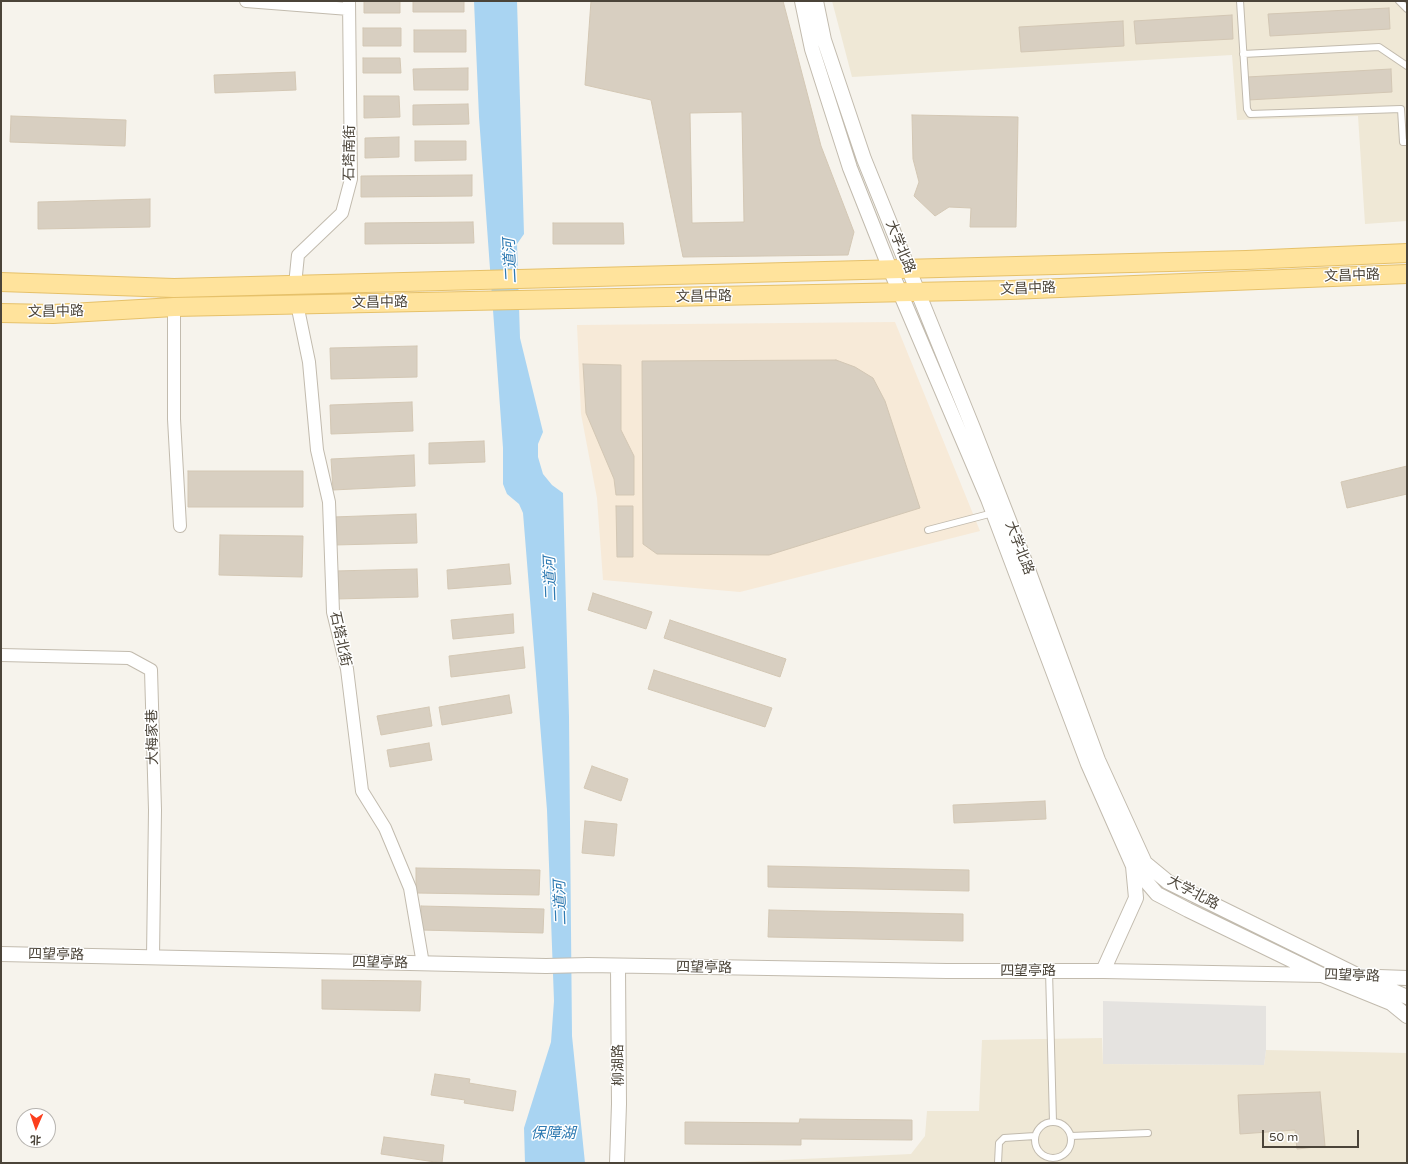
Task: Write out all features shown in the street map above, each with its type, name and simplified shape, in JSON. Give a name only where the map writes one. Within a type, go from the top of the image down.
[{"type":"main road","name":"文昌中路","points":[[1,282],[174,288],[1246,260],[1407,253]]},
{"type":"main road","name":"文昌中路","points":[[1,313],[53,314],[174,307],[297,304],[1018,290],[1407,274]]},
{"type":"street","points":[[246,1],[349,5]]},
{"type":"street","name":"大学北路","points":[[802,1],[812,49],[850,168],[890,269],[909,293],[976,435],[1026,564],[1098,760],[1145,863],[1168,882],[1361,977],[1407,997]]},
{"type":"street","name":"大学北路","points":[[816,1],[824,40],[862,152],[908,269],[909,293],[1088,764],[1133,866],[1157,894],[1322,975],[1391,1003],[1407,1016]]},
{"type":"street","name":"石塔南街","points":[[295,285],[298,255],[342,212],[352,179],[349,5]]},
{"type":"street","name":"石塔北街","points":[[297,304],[309,362],[317,450],[329,502],[333,612],[347,669],[362,791],[385,828],[410,888],[423,964]]},
{"type":"street","points":[[174,307],[174,419],[180,526]]},
{"type":"street","name":"大梅家巷","points":[[1,655],[129,658],[151,670],[155,810],[153,957]]},
{"type":"street","points":[[1103,971],[1136,898],[1133,866]]},
{"type":"street","name":"四望亭路","points":[[1,954],[423,964],[947,971],[1103,971],[1407,978]]},
{"type":"street","name":"柳湖路","points":[[617,1163],[619,1104],[618,967]]},
{"type":"lane","points":[[1240,1],[1247,109],[1250,114],[1401,109],[1403,142],[1407,142]]},
{"type":"lane","points":[[1399,1],[1407,9]]},
{"type":"lane","points":[[1244,54],[1379,47],[1407,66]]},
{"type":"lane","points":[[928,530],[993,513]]},
{"type":"lane","points":[[1049,971],[1053,1122]]},
{"type":"lane","points":[[1053,1122],[1061,1124],[1067,1128],[1071,1136],[1071,1144],[1068,1151],[1053,1160],[1039,1152],[1035,1144],[1035,1136],[1039,1129],[1045,1124],[1053,1122]]},
{"type":"lane","points":[[1071,1136],[1148,1133]]},
{"type":"lane","points":[[998,1163],[999,1143],[1004,1138],[1035,1136]]},
{"type":"shaded area","points":[[832,1],[1407,1],[1407,221],[1365,224],[1358,116],[1237,120],[1232,55],[852,77]]},
{"type":"shaded area","points":[[895,322],[980,531],[740,592],[603,580],[597,498],[581,414],[577,325]]},
{"type":"shaded area","points":[[1103,1001],[1266,1006],[1266,1050],[1264,1065],[1103,1064]]},
{"type":"shaded area","points":[[1102,1038],[1103,1064],[1264,1065],[1266,1050],[1407,1053],[1407,1163],[717,1163],[911,1154],[925,1136],[927,1111],[979,1111],[982,1040]]},
{"type":"water","points":[[474,1],[517,1],[524,234],[517,244],[520,338],[543,432],[538,444],[538,457],[543,474],[552,485],[563,493],[569,717],[572,1036],[585,1163],[525,1163],[524,1128],[551,1042],[554,1001],[547,810],[523,513],[519,504],[507,494],[503,484],[503,448],[479,117]]},
{"type":"building","points":[[364,1],[400,1],[400,13],[364,13]]},
{"type":"building","points":[[413,1],[464,1],[464,12],[413,12]]},
{"type":"building","points":[[591,1],[783,1],[821,146],[854,232],[848,255],[683,257],[651,100],[585,85]]},
{"type":"building","points":[[1389,8],[1390,29],[1270,36],[1268,14]]},
{"type":"building","points":[[1232,15],[1233,39],[1136,44],[1134,21]]},
{"type":"building","points":[[1123,21],[1124,46],[1021,52],[1019,27]]},
{"type":"building","points":[[363,28],[401,28],[401,46],[363,46]]},
{"type":"building","points":[[414,30],[466,30],[466,52],[414,52]]},
{"type":"building","points":[[363,58],[400,58],[401,73],[363,73]]},
{"type":"building","points":[[468,68],[468,90],[414,90],[413,69]]},
{"type":"building","points":[[1391,69],[1392,92],[1248,100],[1247,77]]},
{"type":"building","points":[[295,72],[296,90],[215,93],[214,75]]},
{"type":"building","points":[[364,96],[399,96],[400,117],[364,118]]},
{"type":"building","points":[[468,104],[469,124],[413,125],[413,105]]},
{"type":"building","points":[[742,112],[744,222],[692,223],[690,113]]},
{"type":"building","points":[[912,115],[1018,117],[1016,227],[970,227],[971,208],[949,207],[935,216],[914,196],[919,182],[913,159]]},
{"type":"building","points":[[11,116],[126,120],[125,146],[10,142]]},
{"type":"building","points":[[399,137],[399,157],[365,158],[365,138]]},
{"type":"building","points":[[415,141],[466,141],[466,160],[415,161]]},
{"type":"building","points":[[472,175],[472,196],[361,197],[361,176]]},
{"type":"building","points":[[150,199],[150,227],[38,229],[38,202]]},
{"type":"building","points":[[473,222],[474,243],[365,244],[365,223]]},
{"type":"building","points":[[553,223],[623,223],[624,244],[553,244]]},
{"type":"building","points":[[417,346],[417,377],[331,379],[330,348]]},
{"type":"building","points":[[836,360],[855,367],[873,378],[885,401],[920,508],[769,555],[657,554],[643,544],[642,361]]},
{"type":"building","points":[[583,364],[621,365],[621,430],[634,456],[634,495],[616,495],[614,479],[586,413]]},
{"type":"building","points":[[412,402],[413,431],[331,434],[330,405]]},
{"type":"building","points":[[484,441],[485,462],[429,464],[429,443]]},
{"type":"building","points":[[414,455],[415,486],[333,490],[331,459]]},
{"type":"building","points":[[1407,466],[1407,494],[1347,508],[1341,482]]},
{"type":"building","points":[[188,471],[303,471],[303,507],[188,507]]},
{"type":"building","points":[[616,506],[633,506],[633,557],[617,557]]},
{"type":"building","points":[[416,514],[417,543],[334,545],[333,517]]},
{"type":"building","points":[[220,535],[303,536],[302,577],[219,575]]},
{"type":"building","points":[[509,564],[511,584],[448,589],[447,570]]},
{"type":"building","points":[[417,569],[418,597],[335,599],[334,571]]},
{"type":"building","points":[[593,593],[652,612],[646,629],[588,610]]},
{"type":"building","points":[[513,614],[514,633],[453,639],[451,620]]},
{"type":"building","points":[[670,620],[786,659],[780,677],[664,638]]},
{"type":"building","points":[[523,647],[525,668],[451,677],[449,656]]},
{"type":"building","points":[[654,670],[772,708],[765,727],[648,689]]},
{"type":"building","points":[[509,695],[512,713],[442,725],[439,707]]},
{"type":"building","points":[[429,707],[432,726],[381,735],[377,716]]},
{"type":"building","points":[[429,743],[432,760],[390,767],[387,750]]},
{"type":"building","points":[[592,766],[628,779],[621,801],[584,788]]},
{"type":"building","points":[[1045,801],[1046,819],[954,823],[953,805]]},
{"type":"building","points":[[585,821],[617,824],[614,856],[582,853]]},
{"type":"building","points":[[768,866],[969,870],[969,891],[768,887]]},
{"type":"building","points":[[416,868],[540,870],[539,895],[416,893]]},
{"type":"building","points":[[421,906],[544,909],[543,933],[420,930]]},
{"type":"building","points":[[769,910],[963,914],[963,941],[768,937]]},
{"type":"building","points":[[322,980],[421,981],[420,1011],[322,1009]]},
{"type":"building","points":[[435,1074],[470,1079],[469,1083],[516,1091],[513,1111],[464,1103],[465,1100],[431,1095]]},
{"type":"building","points":[[1320,1092],[1325,1146],[1297,1149],[1295,1130],[1240,1134],[1238,1095]]},
{"type":"building","points":[[800,1119],[912,1120],[912,1140],[801,1139],[801,1145],[685,1144],[685,1122],[799,1123]]},
{"type":"building","points":[[384,1137],[444,1145],[442,1163],[381,1154]]},
{"type":"water label","name":"二道河","points":[[511,261]]},
{"type":"water label","name":"二道河","points":[[551,579]]},
{"type":"water label","name":"二道河","points":[[561,903]]},
{"type":"water label","name":"保障湖","points":[[553,1134]]}]
